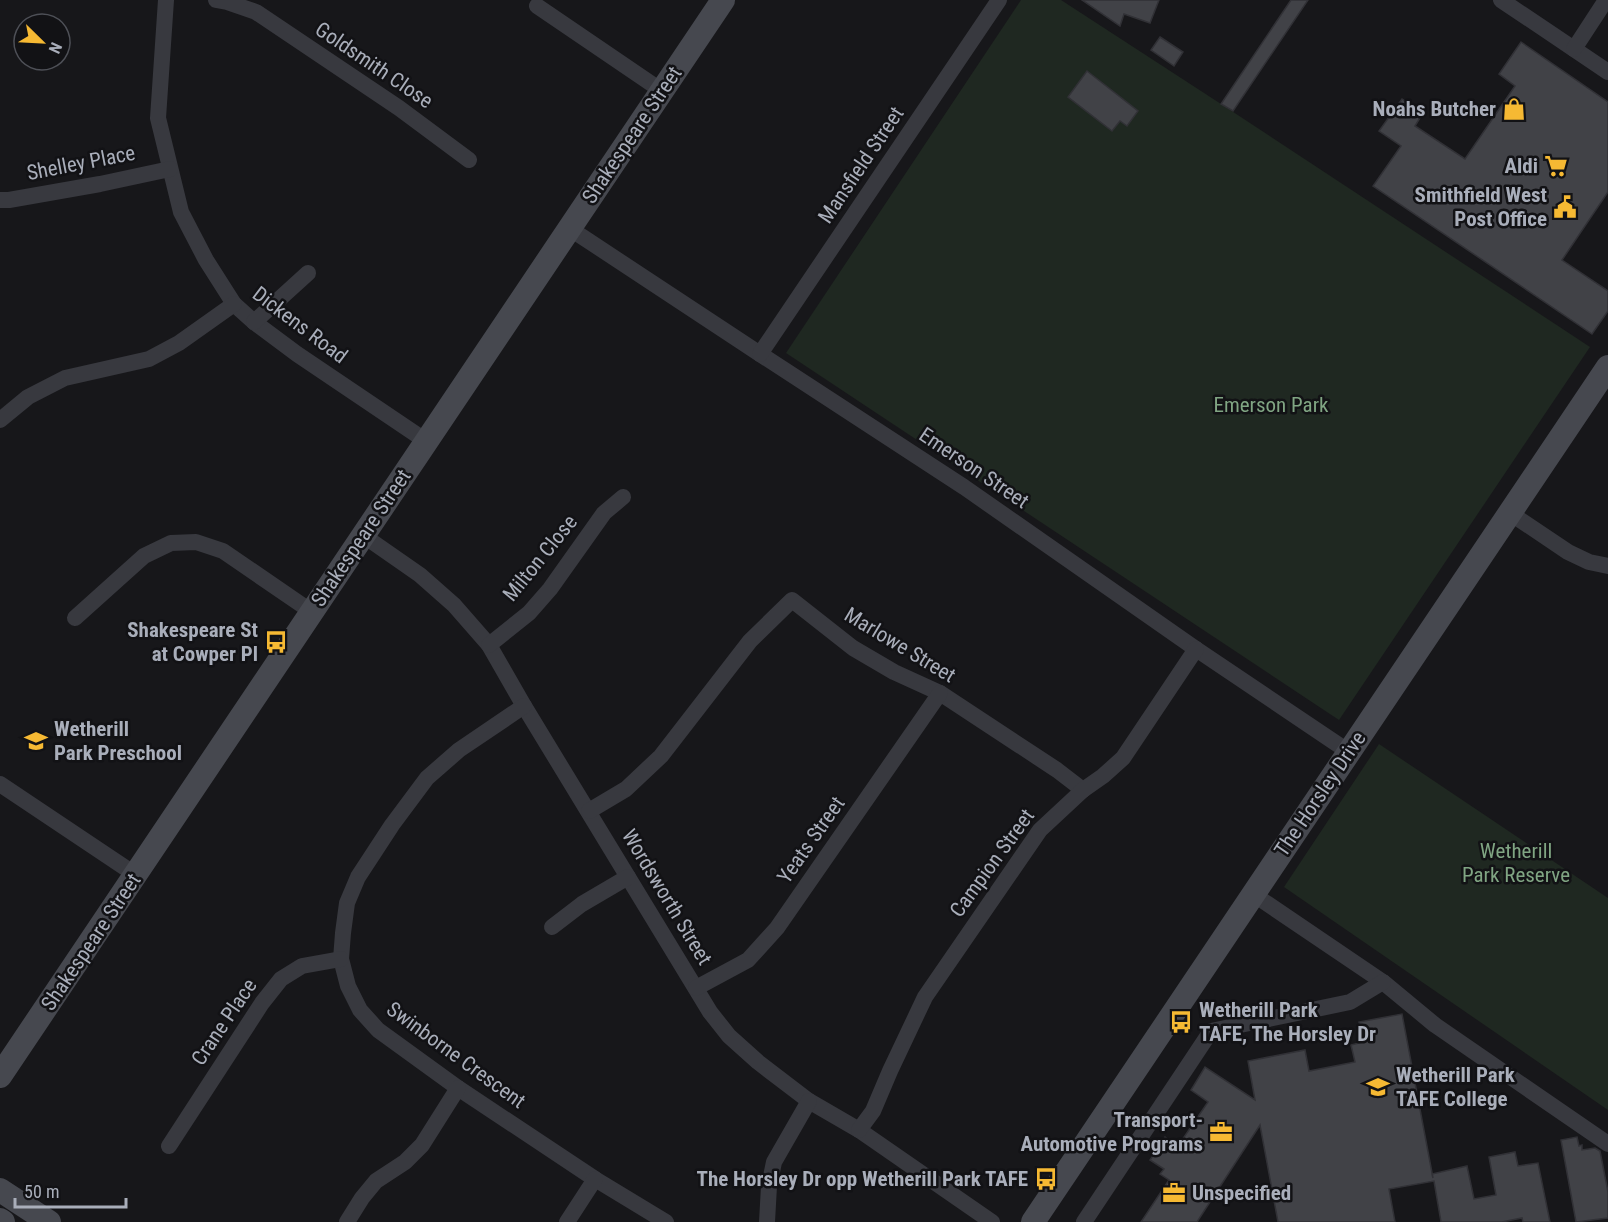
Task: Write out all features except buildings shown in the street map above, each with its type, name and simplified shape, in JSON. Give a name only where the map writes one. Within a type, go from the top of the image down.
[{"type":"street","name":"Dickens Road","points":[[166,0],[158,118],[181,212],[206,260],[234,304],[254,322],[297,354],[426,441]]},
{"type":"street","name":"Goldsmith Close","points":[[216,0],[260,6],[469,160]]},
{"type":"street","name":"Shakespeare Street","points":[[0,1076],[723,0]]},
{"type":"street","name":"Mansfield Street","points":[[760,354],[999,0]]},
{"type":"street","points":[[1501,0],[1608,72]]},
{"type":"street","points":[[1574,49],[1606,0]]},
{"type":"street","points":[[537,6],[662,91]]},
{"type":"street","name":"Shelley Place","points":[[0,200],[100,184],[170,169]]},
{"type":"street","name":"Emerson Street","points":[[569,228],[964,487],[1196,649],[1349,752]]},
{"type":"street","points":[[254,322],[308,273]]},
{"type":"street","points":[[0,420],[28,397],[65,378],[149,359],[179,343],[234,304]]},
{"type":"street","name":"The Horsley Drive","points":[[1033,1222],[1608,367]]},
{"type":"street","name":"Milton Close","points":[[489,645],[528,613],[550,589],[604,513],[623,497]]},
{"type":"street","points":[[1510,513],[1568,552],[1589,562],[1608,566]]},
{"type":"street","name":"Wordsworth Street","points":[[364,536],[420,574],[454,605],[489,645],[710,1012],[729,1036],[758,1062],[809,1101],[859,1130],[992,1222]]},
{"type":"street","points":[[75,618],[144,556],[171,543],[196,542],[223,551],[312,612]]},
{"type":"street","name":"Marlowe Street","points":[[589,811],[626,789],[661,756],[750,641],[792,600],[853,648],[894,672],[940,693],[1057,770],[1083,790]]},
{"type":"street","name":"Campion Street","points":[[859,1130],[873,1111],[925,996],[1040,830],[1083,790],[1123,758],[1196,649]]},
{"type":"street","name":"Yeats Street","points":[[696,988],[748,960],[777,928],[940,693]]},
{"type":"street","name":"Swinborne Crescent","points":[[524,706],[459,750],[428,778],[392,825],[358,877],[347,903],[341,959],[348,986],[360,1010],[378,1030],[458,1089],[595,1179],[666,1222]]},
{"type":"street","points":[[0,784],[136,875]]},
{"type":"street","points":[[552,927],[582,904],[628,877]]},
{"type":"street","points":[[1253,894],[1383,982],[1435,1025],[1608,1144]]},
{"type":"street","name":"Crane Place","points":[[169,1146],[262,1003],[281,979],[302,966],[341,959]]},
{"type":"street","points":[[1084,1222],[1211,1031],[1350,1002],[1383,982]]},
{"type":"street","points":[[347,1222],[376,1181],[405,1162],[422,1145],[458,1089]]},
{"type":"street","points":[[767,1222],[769,1186],[774,1162],[809,1101]]},
{"type":"street","points":[[567,1222],[595,1179]]},
{"type":"street","points":[[0,1191],[49,1222]]},
{"type":"green space","name":"Emerson Park","points":[[1021,0],[1061,0],[1590,347],[1339,720],[786,353]]},
{"type":"green space","name":"Wetherill Park Reserve","points":[[1379,744],[1608,898],[1608,1110],[1284,887]]},
{"type":"place","name":"Noahs Butcher","points":[[1514,109]]},
{"type":"place","name":"Aldi","points":[[1556,166]]},
{"type":"place","name":"Smithfield West Post Office","points":[[1565,207]]},
{"type":"place","name":"Shakespeare St at Cowper Pl","points":[[276,642]]},
{"type":"place","name":"Wetherill Park Preschool","points":[[36,741]]},
{"type":"place","name":"Wetherill Park TAFE, The Horsley Dr","points":[[1181,1022]]},
{"type":"place","name":"Wetherill Park TAFE College","points":[[1378,1087]]},
{"type":"place","name":"Transport- Automotive Programs","points":[[1221,1132]]},
{"type":"place","name":"The Horsley Dr opp Wetherill Park TAFE","points":[[1046,1179]]},
{"type":"place","name":"Unspecified","points":[[1174,1193]]}]
